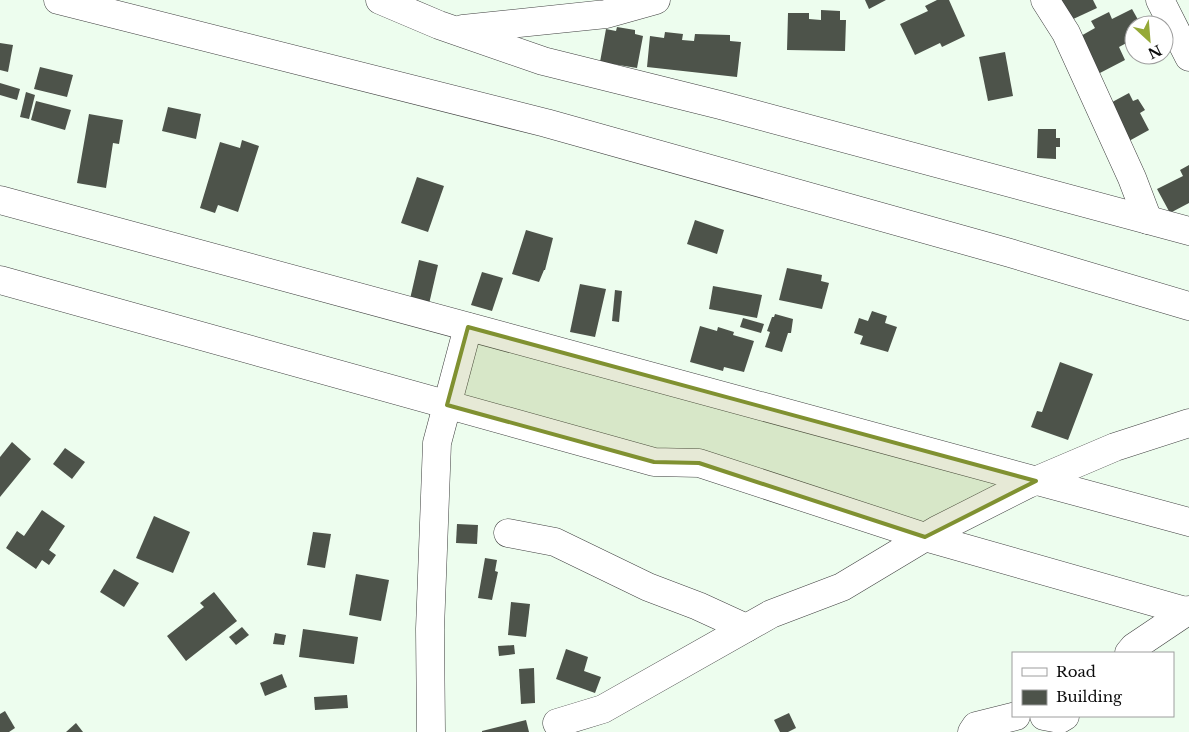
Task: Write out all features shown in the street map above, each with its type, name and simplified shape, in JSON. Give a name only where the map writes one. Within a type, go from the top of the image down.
[{"type":"street","points":[[58,0],[546,123],[1189,306]]},
{"type":"street","points":[[380,0],[455,30],[543,61],[720,104],[1189,231]]},
{"type":"street","points":[[455,30],[606,14],[656,0]]},
{"type":"street","points":[[1045,0],[1066,33],[1132,178],[1148,220]]},
{"type":"street","points":[[1160,0],[1189,57]]},
{"type":"street","points":[[0,200],[1189,522]]},
{"type":"street","points":[[0,280],[654,462],[699,463],[925,537],[1188,611]]},
{"type":"street","points":[[431,732],[430,629],[437,443],[468,327]]},
{"type":"street","points":[[557,723],[604,709],[771,614],[842,587],[925,537],[1036,481],[1115,447],[1189,423]]},
{"type":"street","points":[[508,533],[555,542],[648,587],[698,606],[746,628]]},
{"type":"street","points":[[1130,652],[1134,647],[1188,611]]},
{"type":"street","points":[[972,732],[976,726],[1012,717]]},
{"type":"street","points":[[1049,717],[1060,719],[1064,717]]},
{"type":"highlighted area","points":[[468,327],[1036,481],[925,537],[699,463],[654,462],[447,405]]},
{"type":"building","points":[[865,0],[886,0],[869,9]]},
{"type":"building","points":[[937,0],[949,0],[965,36],[942,47],[940,43],[915,55],[900,24],[928,11],[925,6]]},
{"type":"building","points":[[1059,0],[1093,0],[1097,8],[1069,21]]},
{"type":"building","points":[[1132,9],[1135,15],[1124,15],[1124,44],[1119,47],[1124,61],[1098,74],[1079,37],[1095,28],[1091,21],[1109,12],[1112,19]]},
{"type":"building","points":[[821,10],[840,11],[840,20],[846,20],[845,51],[787,50],[788,13],[809,13],[809,19],[821,20]]},
{"type":"building","points":[[617,27],[635,30],[635,34],[643,36],[637,68],[600,62],[606,29],[616,31]]},
{"type":"building","points":[[665,32],[683,34],[682,40],[694,41],[695,34],[730,35],[730,41],[741,42],[737,77],[647,67],[650,36],[664,38]]},
{"type":"building","points":[[0,43],[13,45],[8,72],[0,70]]},
{"type":"building","points":[[1005,52],[1013,96],[988,101],[979,57]]},
{"type":"building","points":[[40,67],[73,75],[67,97],[34,89]]},
{"type":"building","points":[[0,83],[20,89],[17,100],[0,95]]},
{"type":"building","points":[[26,92],[35,95],[29,119],[20,117]]},
{"type":"building","points":[[1129,93],[1133,101],[1138,99],[1145,110],[1140,113],[1149,130],[1129,141],[1103,107]]},
{"type":"building","points":[[36,101],[71,110],[65,130],[31,120]]},
{"type":"building","points":[[168,107],[201,114],[196,139],[162,131]]},
{"type":"building","points":[[89,114],[123,120],[119,144],[113,143],[106,188],[77,183]]},
{"type":"building","points":[[1038,129],[1056,129],[1056,138],[1060,138],[1060,147],[1056,147],[1056,159],[1037,158]]},
{"type":"building","points":[[242,140],[259,146],[238,212],[218,205],[215,213],[200,208],[220,142],[240,148]]},
{"type":"building","points":[[1189,165],[1189,203],[1170,213],[1157,189],[1183,176],[1180,170]]},
{"type":"building","points":[[417,177],[444,186],[428,232],[401,223]]},
{"type":"building","points":[[695,220],[724,230],[717,254],[687,244]]},
{"type":"building","points":[[526,230],[553,238],[545,270],[539,282],[512,274]]},
{"type":"building","points":[[419,260],[438,265],[429,304],[410,299]]},
{"type":"building","points":[[787,268],[822,275],[821,281],[829,283],[822,309],[779,300]]},
{"type":"building","points":[[482,272],[503,278],[492,311],[471,305]]},
{"type":"building","points":[[580,284],[606,289],[595,337],[570,332]]},
{"type":"building","points":[[713,286],[762,295],[757,318],[709,309]]},
{"type":"building","points":[[615,290],[622,291],[619,322],[612,321]]},
{"type":"building","points":[[872,311],[887,316],[885,323],[897,327],[888,352],[860,344],[863,336],[854,333],[859,318],[868,321]]},
{"type":"building","points":[[775,314],[793,319],[791,333],[788,333],[782,352],[765,347],[770,332],[767,331]]},
{"type":"building","points":[[743,318],[764,324],[761,333],[740,327]]},
{"type":"building","points":[[700,326],[717,331],[718,327],[734,332],[733,335],[754,341],[744,372],[724,367],[723,371],[690,362]]},
{"type":"building","points":[[1060,362],[1093,374],[1068,440],[1031,427],[1037,411],[1042,412]]},
{"type":"building","points":[[12,442],[31,459],[0,497],[0,457]]},
{"type":"building","points":[[65,448],[85,462],[72,479],[53,464]]},
{"type":"building","points":[[42,510],[65,526],[49,550],[56,555],[49,565],[42,560],[36,569],[6,548],[17,531],[24,536]]},
{"type":"building","points":[[154,516],[190,532],[173,573],[136,558]]},
{"type":"building","points":[[457,524],[478,525],[477,544],[456,543]]},
{"type":"building","points":[[313,532],[331,534],[325,568],[307,565]]},
{"type":"building","points":[[485,558],[497,560],[495,571],[498,572],[492,600],[478,598]]},
{"type":"building","points":[[114,569],[139,583],[124,607],[100,592]]},
{"type":"building","points":[[356,574],[389,580],[381,621],[349,615]]},
{"type":"building","points":[[214,592],[237,621],[186,661],[167,636],[204,607],[200,603]]},
{"type":"building","points":[[511,602],[530,604],[526,637],[508,635]]},
{"type":"building","points":[[242,627],[249,635],[236,645],[229,637]]},
{"type":"building","points":[[303,629],[358,637],[354,664],[299,657]]},
{"type":"building","points":[[275,633],[286,635],[284,645],[273,644]]},
{"type":"building","points":[[514,645],[515,654],[499,656],[498,646]]},
{"type":"building","points":[[566,649],[588,657],[584,671],[601,677],[595,693],[556,679]]},
{"type":"building","points":[[534,668],[535,703],[521,704],[519,669]]},
{"type":"building","points":[[282,674],[287,687],[265,696],[260,683]]},
{"type":"building","points":[[347,695],[348,708],[315,710],[314,697]]},
{"type":"building","points":[[5,711],[15,728],[9,732],[0,732],[0,714]]},
{"type":"building","points":[[789,713],[796,728],[788,732],[780,732],[774,720]]},
{"type":"building","points":[[526,720],[529,732],[482,732],[482,731]]},
{"type":"building","points":[[76,723],[83,732],[66,732]]}]
